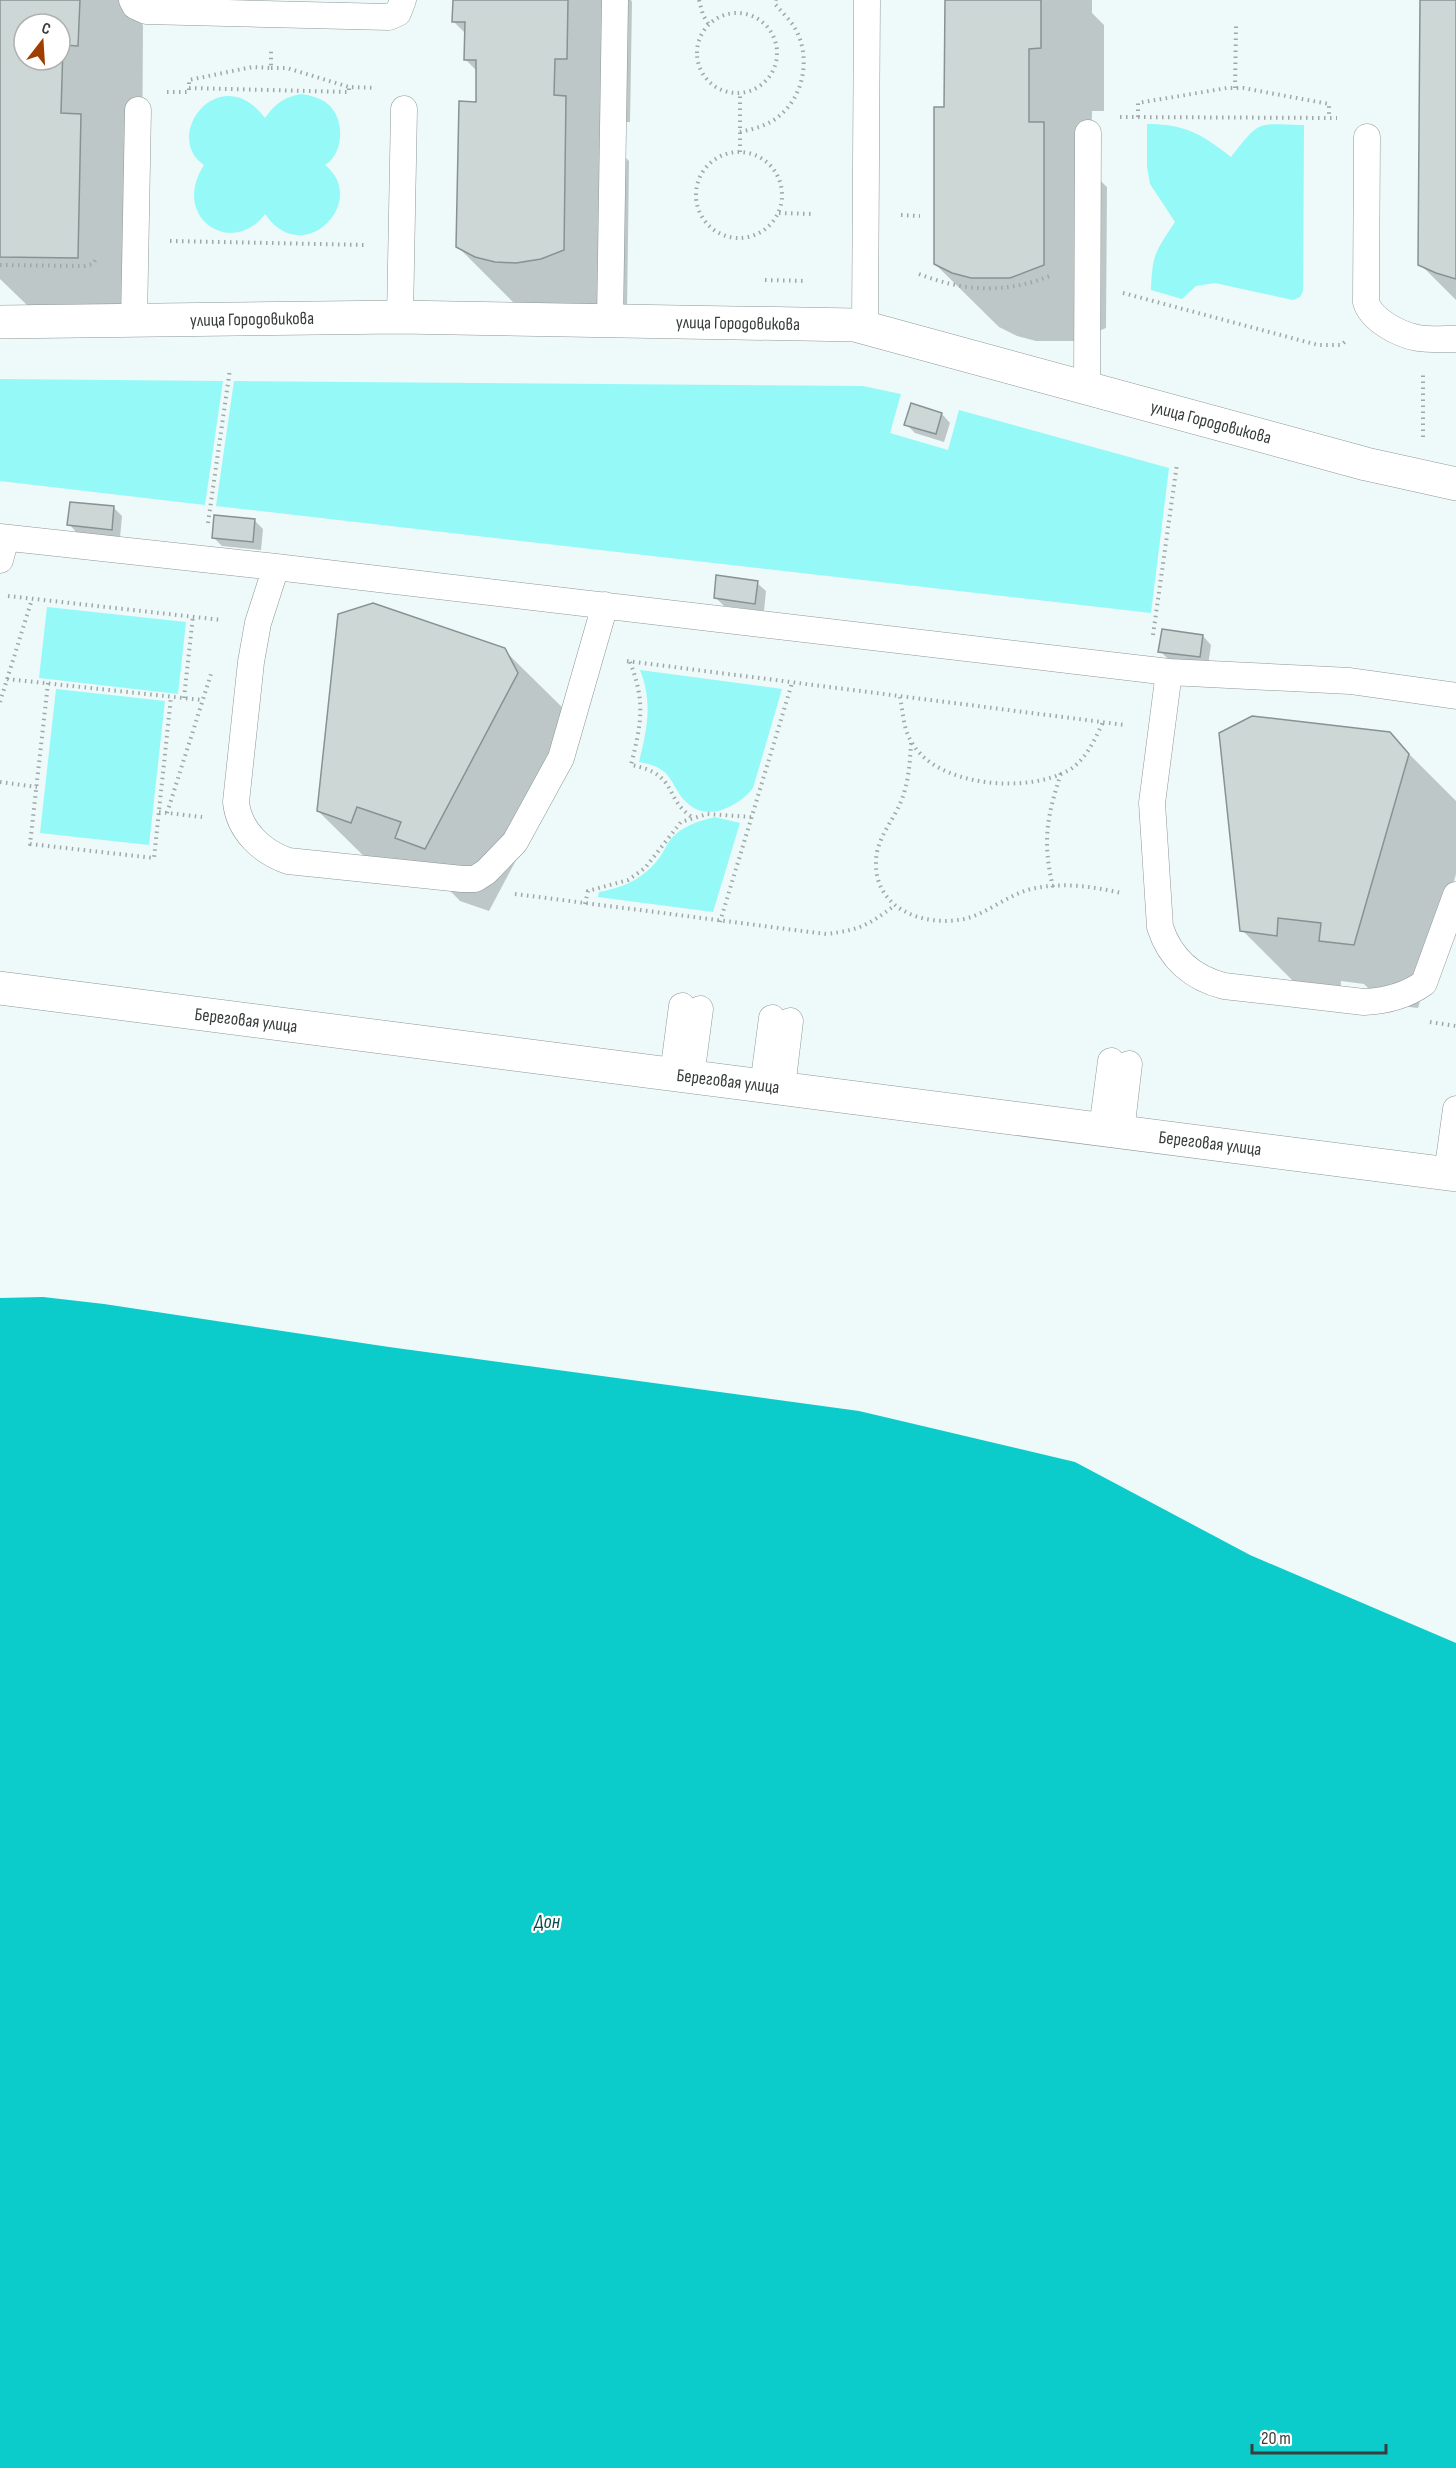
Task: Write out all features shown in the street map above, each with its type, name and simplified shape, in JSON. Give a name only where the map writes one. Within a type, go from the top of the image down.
[{"type":"street","name":"улица Городовикова","points":[[0,322],[400,317],[845,324],[865,327],[1423,478],[1456,484]]},
{"type":"street","name":"Береговая улица","points":[[0,988],[1452,1174]]},
{"type":"lane","points":[[132,0],[135,6],[146,11],[389,17],[398,13],[403,0]]},
{"type":"lane","points":[[610,321],[615,0]]},
{"type":"lane","points":[[865,327],[867,0]]},
{"type":"lane","points":[[400,317],[404,109]]},
{"type":"lane","points":[[134,321],[138,110]]},
{"type":"lane","points":[[1087,388],[1088,133]]},
{"type":"lane","points":[[1367,137],[1366,302],[1368,310],[1374,316],[1409,336],[1423,339],[1456,339]]},
{"type":"lane","points":[[2,545],[276,567],[1169,672],[1350,681],[1456,696]]},
{"type":"lane","points":[[276,567],[258,623],[251,662],[236,802],[237,814],[260,846],[272,855],[288,861],[462,879],[476,879],[486,872],[515,842],[561,758],[605,605]]},
{"type":"lane","points":[[1169,672],[1152,803],[1160,927],[1166,944],[1176,958],[1193,973],[1209,982],[1224,986],[1372,1002],[1394,998],[1424,983],[1456,895]]},
{"type":"lane","points":[[682,1076],[691,1007]]},
{"type":"lane","points":[[772,1087],[781,1019]]},
{"type":"lane","points":[[1112,1131],[1120,1063]]},
{"type":"lane","points":[[1452,1174],[1456,1109]]},
{"type":"path","points":[[699,0],[703,15],[709,25]]},
{"type":"path","points":[[740,132],[760,127],[778,117],[792,102],[802,83],[805,63],[802,44],[794,26],[775,4],[776,0]]},
{"type":"path","points":[[738,13],[753,16],[767,25],[775,39],[778,54],[775,70],[765,82],[752,91],[740,93],[721,90],[708,81],[699,68],[697,53],[700,37],[709,25],[722,15],[738,13]]},
{"type":"path","points":[[1235,88],[1236,26]]},
{"type":"path","points":[[189,80],[252,67]]},
{"type":"path","points":[[271,68],[286,68],[349,87],[405,88],[404,109]]},
{"type":"path","points":[[189,88],[349,92],[349,87]]},
{"type":"path","points":[[1138,117],[1138,103],[1235,88],[1329,104],[1329,118]]},
{"type":"path","points":[[740,93],[740,152]]},
{"type":"path","points":[[1088,133],[1088,116],[1366,118],[1367,137]]},
{"type":"path","points":[[740,152],[756,156],[770,165],[779,180],[783,196],[778,213],[769,226],[755,236],[738,239],[722,235],[708,226],[699,211],[696,195],[699,178],[709,164],[723,155],[740,152]]},
{"type":"path","points":[[778,213],[814,214]]},
{"type":"path","points":[[897,215],[920,216]]},
{"type":"path","points":[[0,265],[84,267],[93,264],[99,240],[402,246]]},
{"type":"path","points":[[919,274],[942,283],[992,290],[1024,285],[1054,275],[1318,345],[1341,345],[1374,316]]},
{"type":"path","points":[[1423,339],[1423,478]]},
{"type":"path","points":[[210,508],[230,369]]},
{"type":"path","points":[[1156,616],[1177,464]]},
{"type":"path","points":[[0,595],[258,623]]},
{"type":"path","points":[[0,702],[32,599]]},
{"type":"path","points":[[184,698],[193,616]]},
{"type":"path","points":[[590,656],[1162,729]]},
{"type":"path","points":[[630,662],[639,684],[641,705],[640,727],[632,765],[646,768],[662,777],[685,812],[692,817]]},
{"type":"path","points":[[167,813],[213,666]]},
{"type":"path","points":[[7,679],[202,700]]},
{"type":"path","points":[[48,683],[30,844],[153,858],[171,697]]},
{"type":"path","points":[[720,921],[792,683]]},
{"type":"path","points":[[900,697],[906,730],[911,743],[930,763],[957,776],[988,783],[1018,784],[1050,779],[1070,770],[1091,747],[1103,722]]},
{"type":"path","points":[[911,743],[904,795],[878,845],[876,855],[875,866],[881,887],[894,906],[914,917],[939,922],[966,919],[1030,890],[1065,885],[1097,888],[1139,897],[1159,906]]},
{"type":"path","points":[[1053,886],[1047,860],[1046,832],[1061,773]]},
{"type":"path","points":[[0,782],[37,786]]},
{"type":"path","points":[[585,904],[588,891],[628,880],[645,868],[681,822],[692,817],[726,814],[752,817]]},
{"type":"path","points":[[476,879],[490,891],[825,934],[855,930],[875,920],[894,906]]},
{"type":"shaded area","points":[[302,94],[329,105],[338,119],[339,145],[336,153],[325,165],[337,180],[340,196],[336,211],[326,224],[313,233],[297,235],[280,229],[265,214],[252,227],[237,232],[222,232],[209,226],[200,215],[195,201],[196,184],[204,165],[192,152],[189,137],[193,122],[202,108],[215,99],[230,96],[248,102],[265,118],[281,102]]},
{"type":"shaded area","points":[[1147,124],[1183,128],[1202,136],[1231,157],[1248,136],[1261,126],[1304,125],[1303,291],[1300,297],[1293,300],[1215,283],[1196,286],[1182,299],[1151,290],[1152,268],[1156,253],[1175,222],[1150,184],[1147,167]]},
{"type":"shaded area","points":[[0,379],[223,381],[205,505],[0,481]]},
{"type":"shaded area","points":[[234,381],[863,386],[901,394],[890,433],[948,450],[959,410],[1169,468],[1151,613],[216,506]]},
{"type":"shaded area","points":[[47,607],[186,622],[178,694],[39,678]]},
{"type":"shaded area","points":[[640,670],[782,689],[753,788],[740,800],[716,811],[699,810],[684,799],[667,774],[651,765],[639,762],[648,704]]},
{"type":"shaded area","points":[[56,689],[165,701],[149,845],[40,833]]},
{"type":"shaded area","points":[[715,817],[740,823],[713,912],[598,897],[599,892],[625,885],[648,871],[671,839],[680,831],[694,823]]},
{"type":"water","name":"Дон","points":[[43,1297],[859,1411],[1075,1462],[1250,1555],[1456,1643],[1456,2468],[0,2468],[0,1298]]},
{"type":"building","points":[[0,0],[80,0],[78,46],[72,46],[72,12],[12,12],[12,72],[62,72],[61,113],[81,114],[78,258],[0,257]]},
{"type":"building","points":[[453,0],[568,0],[567,59],[555,59],[554,95],[566,96],[564,250],[541,259],[516,263],[495,262],[475,257],[456,247],[459,101],[476,102],[476,60],[464,60],[465,22],[452,22]]},
{"type":"building","points":[[945,0],[1041,0],[1041,48],[1029,49],[1029,122],[1044,122],[1044,265],[1010,278],[971,278],[952,273],[934,264],[934,107],[944,107]]},
{"type":"building","points":[[1420,0],[1456,0],[1456,279],[1418,265]]},
{"type":"building","points":[[911,403],[942,413],[936,434],[904,425]]},
{"type":"building","points":[[70,502],[114,506],[112,530],[67,525]]},
{"type":"building","points":[[214,515],[255,519],[253,542],[212,538]]},
{"type":"building","points":[[716,575],[758,581],[755,604],[714,598]]},
{"type":"building","points":[[373,603],[505,648],[518,673],[425,849],[395,838],[401,822],[357,807],[351,823],[317,811],[338,614]]},
{"type":"building","points":[[1162,629],[1203,635],[1200,657],[1158,652]]},
{"type":"building","points":[[1252,716],[1390,732],[1409,754],[1354,945],[1319,941],[1321,923],[1278,918],[1277,936],[1240,931],[1219,733]]}]
